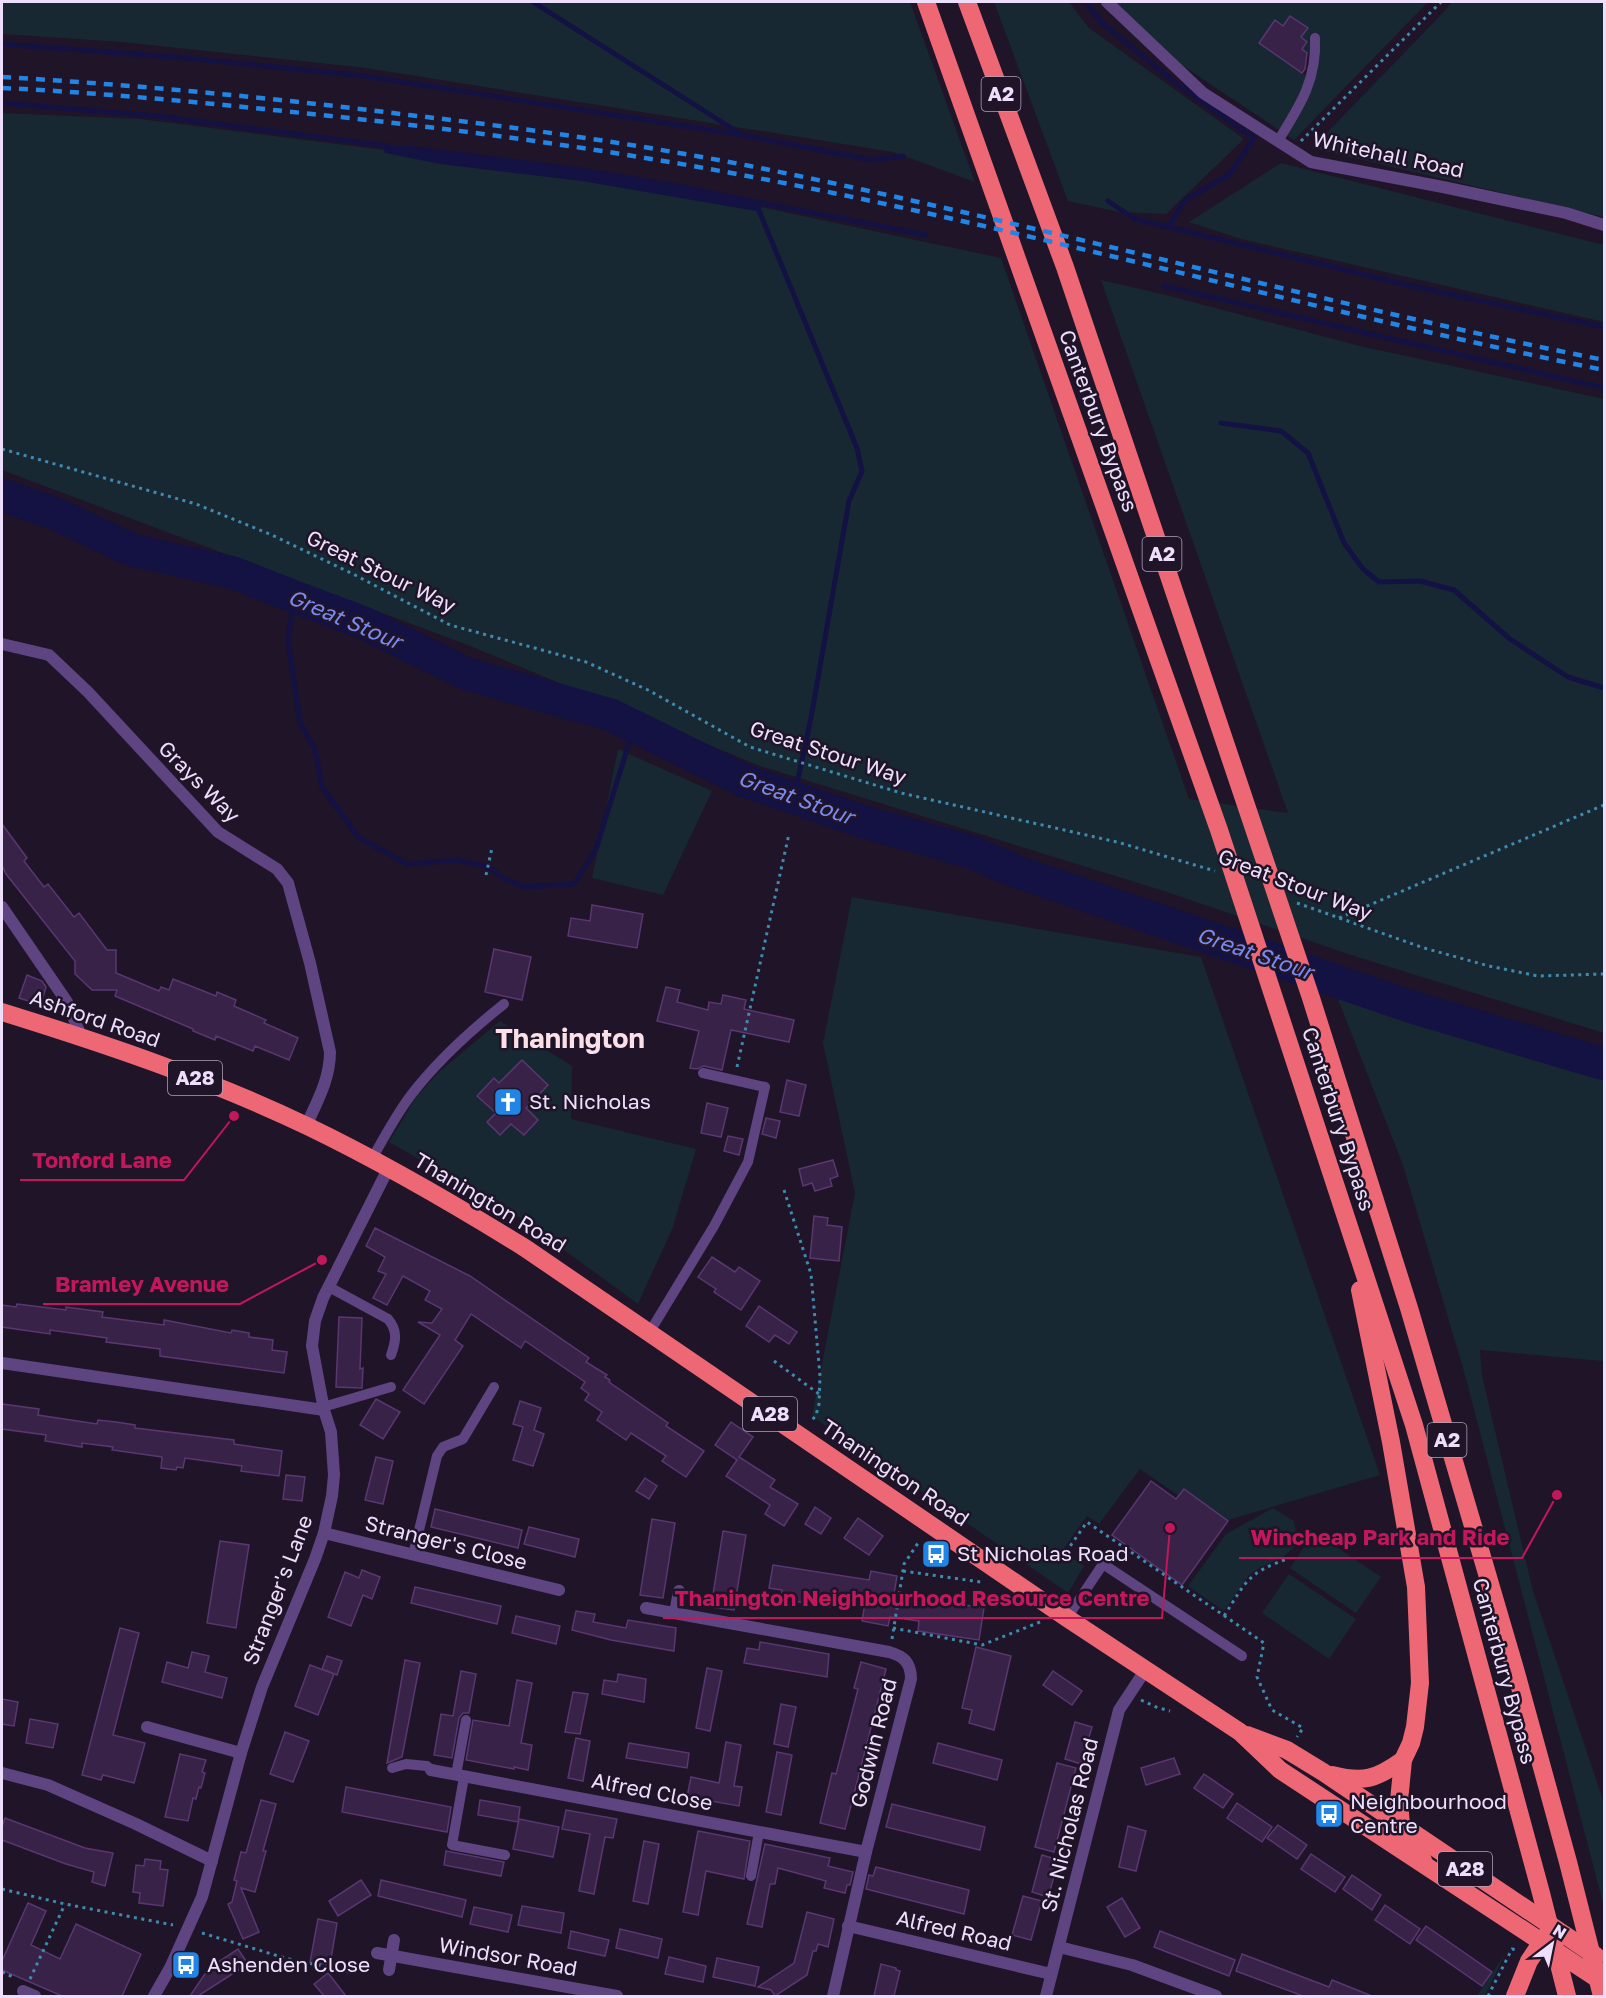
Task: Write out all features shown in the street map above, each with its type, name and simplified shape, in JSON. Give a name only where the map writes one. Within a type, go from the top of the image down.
[{"type":"highway","name":"Canterbury Bypass","points":[[926,2],[1219,830],[1414,1425],[1534,1864],[1567,1996]]},
{"type":"highway","name":"Canterbury Bypass","points":[[967,2],[1065,267],[1311,998],[1409,1308],[1515,1670],[1602,1996]]},
{"type":"highway","name":"Ashford Road","points":[[2,1012],[81,1036],[225,1089],[306,1126]]},
{"type":"highway","name":"Thanington Road","points":[[306,1126],[445,1199],[525,1248],[1067,1618],[1240,1732],[1280,1770],[1431,1871],[1542,1938]]},
{"type":"highway","name":"A2","points":[[1342,1203],[1391,1442],[1416,1587],[1420,1683],[1415,1728],[1403,1760],[1399,1795],[1401,1826],[1431,1871]]},
{"type":"highway","name":"Thanington Road","points":[[1240,1732],[1287,1750],[1323,1772],[1529,1912],[1542,1938]]},
{"type":"highway","points":[[1323,1772],[1352,1780],[1363,1780],[1385,1772],[1403,1760]]},
{"type":"highway","points":[[1515,1996],[1522,1976],[1542,1938]]},
{"type":"highway","name":"A28","points":[[1542,1938],[1605,1961]]},
{"type":"highway","name":"A28","points":[[1542,1938],[1605,1983]]},
{"type":"street","name":"Whitehall Road","points":[[1107,2],[1203,93],[1311,162],[1488,196],[1566,213],[1605,225]]},
{"type":"street","name":"Grays Way","points":[[2,644],[49,655],[88,692],[218,832],[277,869],[288,883],[310,963],[330,1052],[327,1077],[306,1126]]},
{"type":"street","points":[[2,907],[67,1002],[81,1036]]},
{"type":"street","name":"Stranger's Lane","points":[[154,1996],[189,1929],[202,1897],[241,1753],[262,1687],[324,1533],[334,1475],[331,1432],[324,1409],[312,1346],[315,1321],[329,1287],[388,1169]]},
{"type":"street","points":[[2,1363],[324,1409]]},
{"type":"street","name":"Stranger's Close","points":[[324,1533],[559,1590]]},
{"type":"street","points":[[675,1613],[679,1591]]},
{"type":"street","name":"Godwin Road","points":[[646,1608],[889,1652],[907,1661],[910,1667],[911,1678],[866,1852],[833,1996]]},
{"type":"street","name":"St. Nicholas Road","points":[[1046,1996],[1119,1710],[1146,1670]]},
{"type":"street","points":[[147,1727],[241,1753]]},
{"type":"street","name":"Alfred Close","points":[[431,1770],[866,1852]]},
{"type":"street","points":[[2,1773],[48,1785],[212,1861]]},
{"type":"street","name":"Alfred Road","points":[[848,1926],[1051,1974]]},
{"type":"street","points":[[389,1970],[394,1940]]},
{"type":"street","points":[[1059,1947],[1132,1965],[1216,1996]]},
{"type":"street","name":"Windsor Road","points":[[377,1953],[617,1996]]},
{"type":"lane","points":[[1278,141],[1312,78],[1316,58],[1315,38]]},
{"type":"lane","points":[[372,1159],[411,1096],[433,1068],[469,1031],[504,1004]]},
{"type":"lane","points":[[649,1333],[714,1226],[748,1162],[765,1087],[703,1073]]},
{"type":"lane","points":[[329,1287],[388,1319],[394,1326],[396,1335],[391,1355]]},
{"type":"lane","points":[[324,1409],[391,1387]]},
{"type":"lane","points":[[413,1555],[437,1456],[443,1447],[463,1439],[494,1387]]},
{"type":"lane","points":[[1067,1618],[1103,1564],[1242,1656]]},
{"type":"lane","points":[[466,1720],[452,1845],[505,1856]]},
{"type":"lane","points":[[392,1768],[406,1764],[427,1766],[431,1770]]},
{"type":"lane","points":[[751,1876],[759,1832]]},
{"type":"path","points":[[1291,150],[1441,2]]},
{"type":"path","name":"Great Stour Way","points":[[2,449],[207,508],[272,535],[353,574],[450,625],[586,662],[648,690],[750,747],[901,793],[1117,843],[1226,875]]},
{"type":"path","points":[[1337,919],[1605,805]]},
{"type":"path","points":[[734,1080],[789,834]]},
{"type":"path","points":[[486,875],[492,848]]},
{"type":"path","name":"Great Stour Way","points":[[1293,901],[1337,919],[1424,948],[1518,972],[1538,976],[1605,974]]},
{"type":"path","points":[[784,1190],[812,1274],[818,1346],[819,1394],[816,1415],[802,1436]]},
{"type":"path","points":[[774,1361],[819,1394]]},
{"type":"path","points":[[1066,1552],[1087,1522],[1176,1583]]},
{"type":"path","points":[[889,1652],[904,1564],[932,1524]]},
{"type":"path","points":[[1224,1616],[1249,1578],[1287,1558]]},
{"type":"path","points":[[903,1571],[987,1583]]},
{"type":"path","points":[[893,1628],[982,1645],[1041,1621],[1034,1616]]},
{"type":"path","points":[[2,1889],[65,1904],[167,1923]]},
{"type":"path","points":[[29,1991],[65,1904]]},
{"type":"path","points":[[189,1929],[285,1958],[354,1973],[377,1956],[377,1953]]},
{"type":"path","points":[[1488,1996],[1512,1949]]},
{"type":"shaded area","points":[[2,2],[910,2],[975,182],[893,152],[366,68],[122,42],[2,34]]},
{"type":"shaded area","points":[[994,2],[1069,2],[1089,28],[1244,139],[1166,214],[1119,212],[1068,201]]},
{"type":"shaded area","points":[[1115,2],[1428,2],[1294,140],[1177,62]],"holes":[[[1291,16],[1307,28],[1301,37],[1308,42],[1302,49],[1313,57],[1312,66],[1305,75],[1259,43],[1275,20],[1283,26]]]},
{"type":"shaded area","points":[[1452,2],[1598,2],[1604,5],[1604,217],[1312,148]]},
{"type":"shaded area","points":[[2,113],[140,119],[487,163],[761,207],[1001,258],[1189,799],[1288,813],[1101,280],[1360,346],[1604,399],[1604,1033],[1354,956],[1164,891],[760,766],[465,644],[2,470]]},
{"type":"shaded area","points":[[383,146],[411,146],[584,168],[763,201],[756,211],[582,181],[440,164],[385,153]]},
{"type":"shaded area","points":[[1281,163],[1604,245],[1604,322],[1241,239],[1189,222]]},
{"type":"shaded area","points":[[618,749],[712,791],[663,895],[592,878]]},
{"type":"shaded area","points":[[852,897],[1201,957],[1380,1475],[1218,1523],[1140,1469],[1099,1524],[1087,1516],[1062,1551],[1084,1566],[1068,1593],[812,1416],[855,1193],[823,1043]]},
{"type":"shaded area","points":[[1336,994],[1604,1078],[1603,1361],[1480,1350],[1482,1376],[1533,1591],[1604,1803],[1604,1907],[1465,1375],[1403,1165]]},
{"type":"shaded area","points":[[500,1021],[572,1066],[571,1119],[696,1149],[673,1227],[638,1304],[509,1210],[389,1142],[416,1097],[440,1071]]},
{"type":"shaded area","points":[[1273,1508],[1294,1521],[1298,1544],[1283,1557],[1249,1575],[1224,1611],[1188,1586],[1226,1534]]},
{"type":"shaded area","points":[[1314,1532],[1381,1577],[1356,1613],[1290,1568]]},
{"type":"shaded area","points":[[1289,1574],[1356,1619],[1329,1659],[1262,1613]]},
{"type":"shaded area","points":[[1506,1952],[1485,1996],[1477,1996]]},
{"type":"building","points":[[1290,16],[1308,28],[1301,37],[1307,42],[1302,49],[1307,53],[1305,69],[1302,73],[1259,43],[1275,20],[1283,26]]},
{"type":"building","points":[[2,824],[27,858],[24,861],[44,887],[48,884],[74,917],[79,913],[107,950],[116,950],[116,973],[159,991],[161,987],[169,990],[173,979],[216,996],[217,992],[236,1000],[234,1006],[298,1038],[289,1060],[255,1046],[253,1051],[216,1036],[215,1040],[115,996],[117,990],[92,990],[75,974],[75,961],[6,874],[2,865]]},
{"type":"building","points":[[592,905],[643,914],[637,948],[568,936],[571,918],[590,921]]},
{"type":"building","points":[[494,949],[531,957],[522,1000],[485,992]]},
{"type":"building","points":[[27,975],[42,981],[46,987],[41,1005],[19,998]]},
{"type":"building","points":[[666,987],[680,990],[677,1002],[708,1010],[709,1002],[721,1004],[723,995],[746,1000],[744,1009],[794,1020],[789,1042],[731,1030],[722,1070],[704,1066],[697,1069],[690,1068],[699,1031],[657,1021]]},
{"type":"building","name":"St. Nicholas","points":[[522,1060],[548,1085],[526,1108],[538,1120],[524,1135],[511,1124],[500,1135],[487,1122],[496,1113],[477,1096],[494,1078],[499,1083]]},
{"type":"building","points":[[787,1080],[806,1085],[799,1116],[780,1112]]},
{"type":"building","points":[[707,1103],[728,1108],[721,1137],[701,1133]]},
{"type":"building","points":[[766,1118],[780,1121],[776,1138],[762,1134]]},
{"type":"building","points":[[728,1136],[743,1139],[739,1155],[724,1151]]},
{"type":"building","points":[[833,1160],[838,1176],[830,1179],[832,1186],[815,1191],[812,1183],[803,1186],[799,1169]]},
{"type":"building","points":[[814,1216],[828,1218],[827,1225],[842,1227],[839,1261],[810,1258]]},
{"type":"building","points":[[375,1228],[470,1276],[589,1358],[586,1362],[607,1375],[605,1377],[610,1380],[609,1382],[668,1423],[666,1426],[704,1451],[686,1477],[662,1461],[666,1456],[631,1433],[626,1440],[597,1420],[602,1412],[585,1400],[589,1394],[581,1388],[585,1382],[525,1341],[521,1348],[471,1314],[455,1340],[463,1346],[424,1404],[403,1390],[440,1335],[418,1322],[432,1323],[442,1309],[425,1300],[430,1291],[403,1276],[387,1305],[373,1298],[386,1274],[378,1271],[385,1257],[366,1246]]},
{"type":"building","points":[[712,1257],[735,1272],[739,1267],[760,1281],[741,1310],[714,1292],[716,1289],[698,1277]]},
{"type":"building","points":[[17,1304],[66,1310],[66,1307],[103,1312],[102,1317],[164,1325],[164,1320],[231,1333],[232,1330],[249,1333],[249,1337],[273,1340],[272,1350],[287,1352],[284,1373],[160,1356],[160,1349],[106,1342],[107,1338],[50,1330],[50,1334],[2,1327],[2,1305],[16,1307]]},
{"type":"building","points":[[759,1306],[797,1332],[789,1344],[775,1335],[769,1342],[746,1326]]},
{"type":"building","points":[[339,1317],[362,1318],[360,1369],[363,1368],[362,1388],[336,1387]]},
{"type":"building","points":[[376,1399],[400,1412],[383,1439],[360,1425]]},
{"type":"building","points":[[520,1401],[541,1408],[534,1430],[544,1434],[533,1466],[513,1460],[523,1427],[513,1424]]},
{"type":"building","points":[[2,1404],[39,1409],[38,1415],[97,1424],[98,1420],[116,1422],[135,1425],[135,1428],[234,1440],[234,1444],[282,1451],[279,1476],[241,1471],[242,1466],[185,1458],[183,1468],[177,1467],[176,1470],[161,1468],[162,1457],[112,1450],[113,1447],[82,1443],[82,1447],[45,1441],[46,1435],[2,1429]]},
{"type":"building","points":[[731,1422],[753,1437],[739,1457],[775,1480],[770,1487],[798,1504],[784,1526],[765,1514],[770,1505],[726,1476],[737,1460],[715,1445]]},
{"type":"building","points":[[376,1457],[393,1461],[383,1504],[365,1500]]},
{"type":"building","points":[[286,1475],[305,1477],[302,1501],[283,1499]]},
{"type":"building","points":[[645,1478],[657,1486],[649,1499],[636,1491]]},
{"type":"building","points":[[1151,1481],[1176,1499],[1184,1489],[1228,1521],[1182,1585],[1112,1535]]},
{"type":"building","points":[[815,1507],[831,1518],[821,1534],[805,1524]]},
{"type":"building","points":[[435,1509],[522,1530],[518,1548],[431,1527]]},
{"type":"building","points":[[858,1518],[883,1536],[869,1555],[844,1538]]},
{"type":"building","points":[[652,1519],[675,1523],[663,1598],[640,1595]]},
{"type":"building","points":[[529,1527],[579,1539],[575,1557],[524,1544]]},
{"type":"building","points":[[723,1531],[746,1535],[734,1610],[711,1607]]},
{"type":"building","points":[[220,1541],[249,1545],[236,1628],[207,1623]]},
{"type":"building","points":[[773,1565],[869,1580],[871,1571],[897,1576],[894,1594],[984,1608],[979,1640],[918,1631],[919,1621],[890,1617],[888,1626],[862,1621],[865,1603],[831,1598],[830,1607],[781,1599],[782,1590],[769,1588]]},
{"type":"building","points":[[362,1570],[380,1577],[372,1599],[363,1595],[351,1626],[328,1617],[345,1572],[359,1578]]},
{"type":"building","points":[[415,1587],[501,1606],[497,1624],[411,1603]]},
{"type":"building","points":[[576,1611],[595,1614],[593,1622],[626,1628],[628,1620],[676,1628],[674,1651],[611,1640],[572,1630]]},
{"type":"building","points":[[516,1616],[560,1626],[556,1644],[512,1633]]},
{"type":"building","points":[[120,1628],[139,1633],[113,1735],[145,1743],[134,1783],[103,1775],[101,1780],[82,1775]]},
{"type":"building","points":[[760,1642],[829,1654],[827,1677],[744,1663],[747,1648],[759,1650]]},
{"type":"building","points":[[976,1647],[1011,1656],[994,1730],[969,1723],[972,1710],[962,1708]]},
{"type":"building","points":[[192,1652],[209,1656],[205,1672],[227,1678],[222,1698],[162,1682],[167,1662],[188,1668]]},
{"type":"building","points":[[327,1656],[342,1661],[337,1675],[322,1669]]},
{"type":"building","points":[[405,1660],[420,1663],[402,1757],[387,1763]]},
{"type":"building","points":[[861,1662],[886,1669],[845,1829],[820,1823],[832,1773],[836,1774],[858,1689],[854,1688]]},
{"type":"building","points":[[310,1665],[334,1674],[318,1715],[295,1706]]},
{"type":"building","points":[[707,1668],[722,1671],[710,1731],[696,1728]]},
{"type":"building","points":[[461,1671],[476,1674],[469,1713],[463,1713],[459,1718],[452,1758],[434,1755],[441,1714],[453,1716]]},
{"type":"building","points":[[1053,1671],[1082,1691],[1072,1705],[1043,1685]]},
{"type":"building","points":[[618,1674],[646,1679],[644,1702],[602,1694],[604,1680],[617,1682]]},
{"type":"building","points":[[517,1680],[532,1683],[521,1743],[532,1745],[528,1770],[466,1760],[473,1720],[509,1726]]},
{"type":"building","points":[[573,1692],[588,1694],[580,1734],[565,1732]]},
{"type":"building","points":[[2,1699],[18,1702],[14,1726],[2,1724]]},
{"type":"building","points":[[781,1704],[796,1707],[788,1747],[774,1744]]},
{"type":"building","points":[[30,1719],[58,1724],[53,1748],[26,1743]]},
{"type":"building","points":[[1075,1722],[1092,1727],[1081,1764],[1065,1759]]},
{"type":"building","points":[[285,1732],[309,1741],[293,1782],[270,1774]]},
{"type":"building","points":[[576,1738],[590,1741],[583,1781],[568,1778]]},
{"type":"building","points":[[726,1742],[741,1745],[734,1786],[742,1787],[739,1806],[687,1797],[691,1777],[719,1783]]},
{"type":"building","points":[[629,1743],[689,1753],[687,1768],[626,1758]]},
{"type":"building","points":[[938,1743],[1002,1760],[997,1780],[933,1763]]},
{"type":"building","points":[[777,1752],[792,1755],[781,1815],[766,1812]]},
{"type":"building","points":[[180,1754],[206,1760],[202,1772],[205,1773],[201,1788],[199,1787],[196,1799],[193,1798],[188,1821],[165,1817]]},
{"type":"building","points":[[1174,1758],[1180,1774],[1146,1785],[1141,1768]]},
{"type":"building","points":[[1057,1763],[1076,1768],[1054,1852],[1035,1847]]},
{"type":"building","points":[[1204,1774],[1233,1794],[1223,1808],[1194,1788]]},
{"type":"building","points":[[346,1787],[451,1807],[447,1832],[342,1812]]},
{"type":"building","points":[[261,1800],[276,1804],[255,1892],[241,1888],[259,1932],[243,1939],[228,1904],[232,1902],[237,1881],[234,1880],[241,1852],[246,1853]]},
{"type":"building","points":[[480,1800],[520,1807],[518,1822],[478,1815]]},
{"type":"building","points":[[1237,1803],[1272,1827],[1262,1842],[1227,1818]]},
{"type":"building","points":[[892,1804],[985,1827],[980,1850],[886,1827]]},
{"type":"building","points":[[566,1810],[617,1819],[613,1838],[605,1837],[594,1894],[579,1891],[590,1834],[562,1829]]},
{"type":"building","points":[[5,1818],[85,1848],[113,1853],[105,1886],[92,1882],[94,1872],[2,1840]]},
{"type":"building","points":[[519,1819],[559,1827],[553,1857],[513,1849]]},
{"type":"building","points":[[1278,1825],[1307,1845],[1297,1859],[1267,1838]]},
{"type":"building","points":[[1128,1826],[1146,1831],[1136,1871],[1119,1867]]},
{"type":"building","points":[[698,1831],[750,1841],[744,1879],[706,1871],[698,1915],[683,1912]]},
{"type":"building","points":[[644,1841],[659,1844],[648,1904],[633,1901]]},
{"type":"building","points":[[765,1844],[830,1858],[828,1866],[853,1872],[850,1885],[847,1885],[845,1893],[824,1888],[826,1881],[778,1868],[775,1884],[770,1884],[762,1927],[747,1924]]},
{"type":"building","points":[[446,1851],[504,1862],[501,1876],[444,1865]]},
{"type":"building","points":[[1311,1854],[1345,1877],[1335,1892],[1301,1869]]},
{"type":"building","points":[[1042,1855],[1059,1860],[1048,1897],[1032,1892]]},
{"type":"building","points":[[145,1859],[161,1861],[160,1869],[168,1870],[163,1906],[139,1903],[140,1893],[133,1892],[136,1865],[144,1866]]},
{"type":"building","points":[[876,1867],[969,1890],[964,1914],[866,1889],[869,1875],[873,1876]]},
{"type":"building","points":[[1352,1875],[1381,1895],[1372,1910],[1343,1889]]},
{"type":"building","points":[[361,1880],[371,1895],[338,1916],[329,1901]]},
{"type":"building","points":[[381,1880],[466,1900],[462,1917],[378,1896]]},
{"type":"building","points":[[1023,1896],[1042,1901],[1031,1940],[1012,1935]]},
{"type":"building","points":[[1122,1898],[1140,1928],[1125,1937],[1107,1907]]},
{"type":"building","points":[[28,1903],[46,1911],[31,1945],[60,1959],[76,1924],[141,1954],[122,1996],[62,1996],[2,1970],[2,1961]]},
{"type":"building","points":[[1385,1905],[1420,1929],[1410,1944],[1375,1920]]},
{"type":"building","points":[[522,1906],[564,1913],[561,1933],[518,1925]]},
{"type":"building","points":[[474,1907],[512,1915],[508,1932],[470,1924]]},
{"type":"building","points":[[807,1912],[834,1919],[828,1947],[818,1944],[816,1951],[813,1951],[807,1975],[775,1996],[771,1990],[758,1987],[794,1963]]},
{"type":"building","points":[[318,1919],[337,1923],[330,1965],[310,1962]]},
{"type":"building","points":[[1426,1926],[1492,1972],[1482,1986],[1416,1940]]},
{"type":"building","points":[[620,1929],[662,1939],[658,1958],[616,1948]]},
{"type":"building","points":[[571,1931],[609,1940],[605,1956],[568,1948]]},
{"type":"building","points":[[1160,1931],[1235,1960],[1229,1976],[1154,1947]]},
{"type":"building","points":[[238,1949],[248,1964],[198,1996],[190,1996],[209,1968]]},
{"type":"building","points":[[1242,1954],[1329,1987],[1332,1980],[1372,1996],[1303,1996],[1236,1971]]},
{"type":"building","points":[[669,1957],[706,1966],[703,1982],[665,1974]]},
{"type":"building","points":[[717,1958],[759,1967],[755,1986],[713,1977]]},
{"type":"building","points":[[881,1964],[900,1971],[894,1996],[874,1996]]},
{"type":"building","points":[[328,1973],[346,1996],[324,1996],[314,1984]]},
{"type":"waterway","points":[[533,2],[739,133]]},
{"type":"waterway","points":[[1086,2],[1100,21],[1173,81],[1254,138],[1230,174],[1185,200],[1168,227],[1411,286],[1604,327]]},
{"type":"waterway","points":[[2,44],[186,58],[364,76],[742,135],[871,160],[903,156]]},
{"type":"waterway","points":[[2,103],[156,116],[387,146]]},
{"type":"waterway","points":[[1108,201],[1135,219],[1168,227]]},
{"type":"waterway","points":[[794,798],[811,718],[849,501],[862,471],[857,448],[758,208],[762,203],[926,235]]},
{"type":"waterway","points":[[1164,286],[1604,388]]},
{"type":"waterway","points":[[1221,423],[1281,431],[1308,453],[1344,543],[1363,569],[1379,582],[1420,581],[1454,590],[1510,639],[1568,677],[1604,688]]},
{"type":"waterway","name":"Great Stour","points":[[2,495],[56,514],[132,550],[234,573],[364,623],[467,674],[611,715],[745,781],[864,822],[971,852],[1015,871],[1415,1008],[1604,1064]]},
{"type":"waterway","points":[[295,597],[288,639],[300,723],[315,749],[322,787],[358,837],[407,864],[458,860],[488,867],[505,879],[525,887],[574,884],[596,849],[634,727]]},
{"type":"railway","points":[[2,77],[155,88],[358,109],[537,131],[708,158],[964,212],[1390,314],[1604,360]]},
{"type":"railway","points":[[2,88],[157,99],[366,120],[527,140],[688,165],[958,220],[1388,323],[1604,370]]},
{"type":"place","name":"St. Nicholas","points":[[508,1102]]},
{"type":"place","name":"Tonford Lane","points":[[234,1116]]},
{"type":"place","name":"Bramley Avenue","points":[[322,1260]]},
{"type":"place","name":"Wincheap Park and Ride","points":[[1557,1495]]},
{"type":"place","name":"Thanington Neighbourhood Resource Centre","points":[[1170,1528]]},
{"type":"place","name":"St Nicholas Road","points":[[936,1554]]},
{"type":"place","name":"Neighbourhood Centre","points":[[1329,1814]]},
{"type":"place","name":"Ashenden Close","points":[[186,1965]]},
{"type":"district","name":"Thanington","points":[[570,1039]]}]
